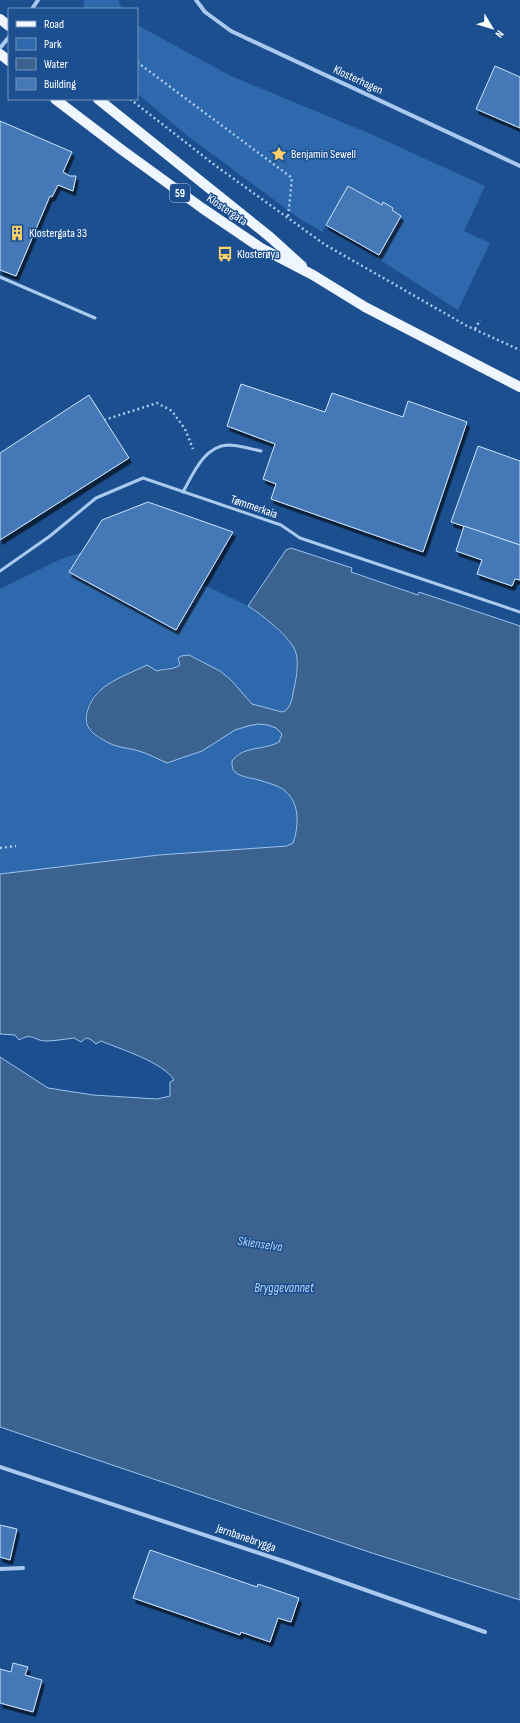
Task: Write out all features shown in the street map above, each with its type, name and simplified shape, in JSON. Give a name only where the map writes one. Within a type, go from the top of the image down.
[{"type":"main road","points":[[0,19],[8,25]]},
{"type":"main road","points":[[0,54],[8,60]]},
{"type":"main road","name":"Klostergata","points":[[56,100],[202,208],[261,248],[313,275],[365,307],[520,387]]},
{"type":"main road","name":"Klostergata","points":[[99,100],[270,237],[313,275]]},
{"type":"street","name":"Klosterhagen","points":[[196,0],[205,12],[231,30],[293,61],[520,166]]},
{"type":"street","points":[[0,48],[8,38]]},
{"type":"street","name":"Jernbanebrygga","points":[[0,1467],[279,1560],[485,1632]]},
{"type":"street","points":[[0,1569],[23,1568]]},
{"type":"lane","points":[[0,277],[95,318]]},
{"type":"lane","points":[[183,492],[199,463],[215,449],[228,445],[262,451]]},
{"type":"lane","name":"Tømmerkaia","points":[[0,571],[50,536],[96,498],[143,478],[281,525],[300,538],[520,612]]},
{"type":"path","points":[[138,63],[292,178],[288,218]]},
{"type":"path","points":[[131,100],[216,166],[337,252],[475,329],[520,350]]},
{"type":"path","points":[[475,329],[480,320]]},
{"type":"path","points":[[104,420],[157,404],[172,411],[185,429],[199,463]]},
{"type":"path","points":[[0,848],[16,846]]},
{"type":"green space","points":[[84,0],[118,0],[122,8],[84,8]]},
{"type":"green space","points":[[138,26],[231,76],[373,135],[485,186],[464,231],[490,243],[458,310],[377,258],[401,216],[384,202],[382,205],[348,186],[322,232],[300,219],[185,134],[138,94]]},
{"type":"green space","points":[[95,548],[165,566],[248,606],[272,624],[292,644],[296,652],[297,666],[293,694],[289,708],[282,712],[252,704],[231,680],[202,661],[189,655],[178,658],[180,665],[177,667],[165,668],[96,692],[88,706],[85,721],[93,734],[100,738],[116,745],[145,753],[162,761],[215,742],[241,727],[260,724],[273,727],[282,734],[279,742],[270,746],[237,754],[243,777],[265,782],[281,788],[290,796],[296,808],[297,815],[293,843],[287,846],[159,855],[0,874],[0,589],[61,559]]},
{"type":"water","name":"Bryggevannet","points":[[291,548],[352,568],[351,572],[418,595],[419,592],[520,626],[520,1600],[372,1553],[0,1427],[0,1057],[48,1088],[93,1095],[157,1099],[170,1096],[170,1082],[174,1080],[161,1067],[130,1052],[101,1041],[96,1044],[90,1039],[86,1038],[81,1042],[74,1038],[42,1041],[31,1037],[19,1040],[15,1035],[0,1034],[0,874],[159,855],[287,846],[293,843],[297,815],[296,808],[290,796],[283,789],[277,786],[238,774],[234,771],[232,765],[232,761],[237,756],[248,750],[267,747],[279,742],[282,734],[276,728],[258,724],[235,730],[202,751],[167,763],[143,752],[109,743],[94,734],[90,730],[86,721],[88,709],[92,700],[104,687],[147,665],[157,671],[175,668],[180,665],[178,658],[189,655],[220,671],[231,680],[252,704],[282,712],[285,711],[291,702],[296,678],[296,653],[289,640],[268,620],[248,606],[286,550]]},
{"type":"building","points":[[495,66],[520,77],[520,128],[476,109]]},
{"type":"building","name":"Klostergata 33","points":[[0,121],[72,152],[63,172],[70,176],[76,176],[73,191],[58,185],[52,197],[50,196],[16,276],[0,270]]},
{"type":"building","points":[[348,186],[382,205],[383,202],[393,208],[392,210],[401,216],[379,255],[326,225]]},
{"type":"building","points":[[241,384],[325,412],[332,393],[403,417],[408,401],[467,422],[423,552],[271,499],[276,484],[263,479],[275,444],[227,426]]},
{"type":"building","points":[[89,395],[129,458],[0,540],[0,453]]},
{"type":"building","points":[[478,446],[520,461],[520,545],[451,522]]},
{"type":"building","points":[[148,502],[233,532],[176,630],[69,572],[102,520]]},
{"type":"building","points":[[464,526],[520,545],[520,580],[515,579],[512,586],[477,574],[482,560],[456,551]]},
{"type":"building","points":[[0,1525],[17,1529],[10,1560],[0,1557]]},
{"type":"building","points":[[150,1550],[257,1587],[258,1584],[299,1598],[291,1622],[278,1618],[270,1642],[241,1632],[240,1635],[133,1598]]},
{"type":"building","points":[[13,1663],[28,1667],[25,1675],[42,1680],[33,1712],[0,1703],[0,1669],[11,1672]]},
{"type":"place","name":"Benjamin Sewell","points":[[279,154]]},
{"type":"place","name":"Klostergata 33","points":[[17,233]]},
{"type":"place","name":"Klosterøya","points":[[225,254]]},
{"type":"water label","name":"Skienselva","points":[[260,1244]]}]
